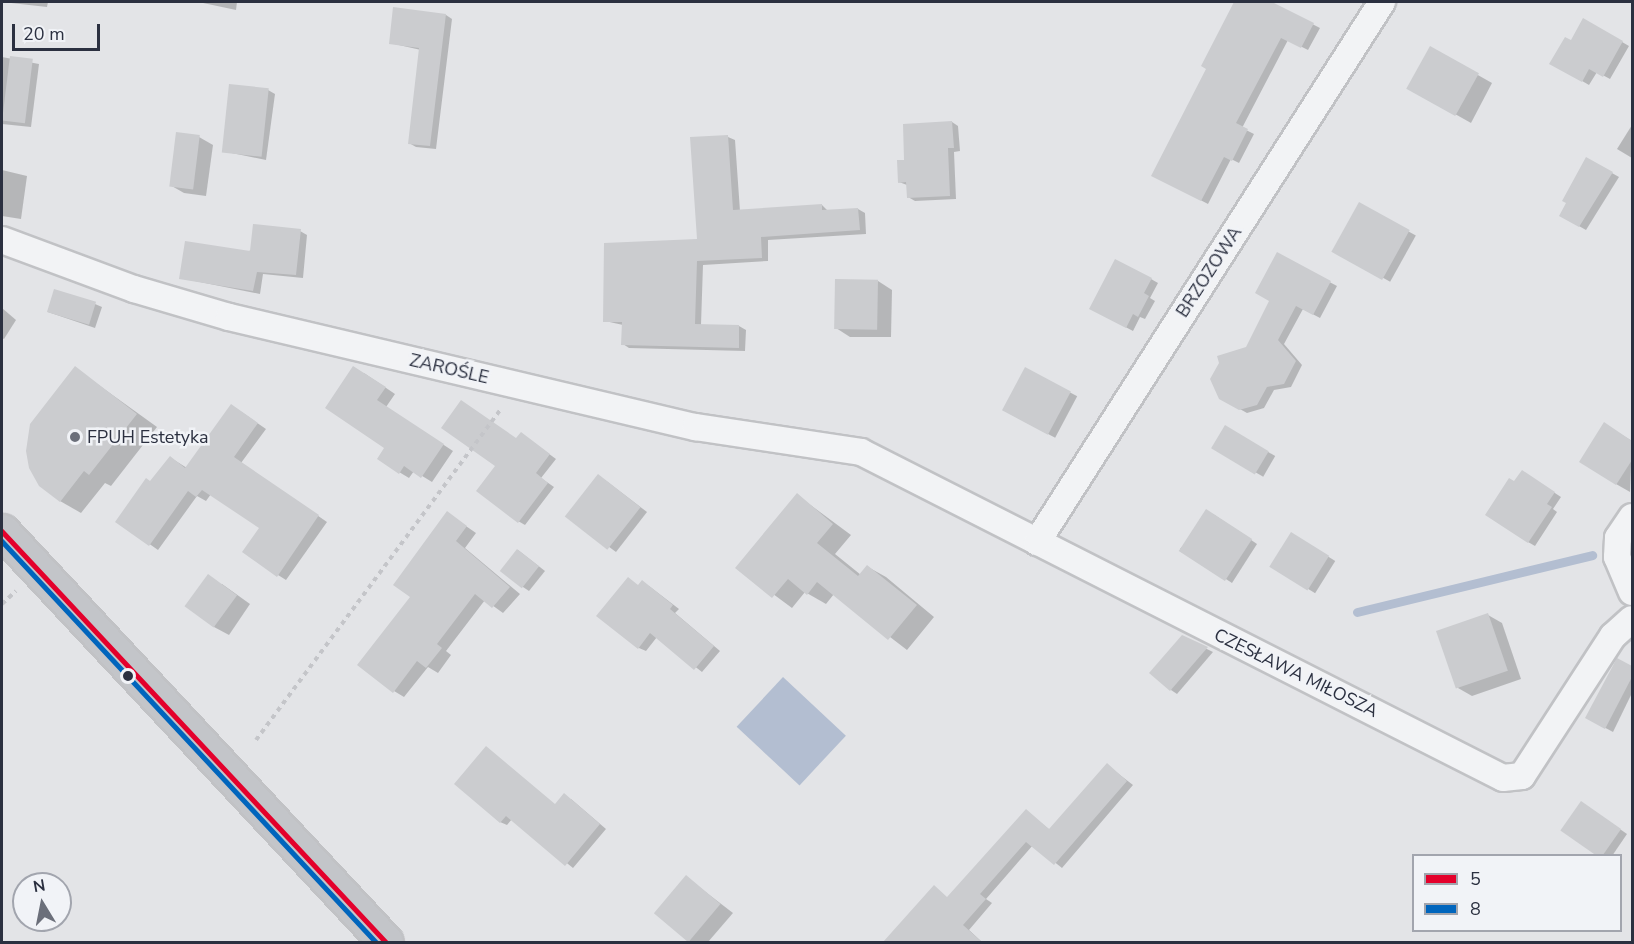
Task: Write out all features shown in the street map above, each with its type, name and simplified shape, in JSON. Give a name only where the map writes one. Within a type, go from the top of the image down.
[{"type":"main road","points":[[2,531],[386,942]]},
{"type":"street","name":"BRZOZOWA","points":[[1037,542],[1382,2]]},
{"type":"street","name":"ZAROŚLE","points":[[2,240],[134,289],[229,317],[696,427],[861,452],[902,470]]},
{"type":"street","name":"CZESŁAWA MIŁOSZA","points":[[902,470],[1037,542],[1503,778],[1522,776],[1613,636],[1632,619]]},
{"type":"street","points":[[1632,517],[1618,538],[1617,557],[1632,592]]},
{"type":"path","points":[[256,740],[518,386]]},
{"type":"water","points":[[783,677],[846,736],[800,785],[737,727]]},
{"type":"building","points":[[1234,2],[1272,2],[1314,23],[1301,48],[1281,38],[1236,123],[1248,129],[1232,161],[1224,157],[1201,201],[1151,176],[1206,69],[1201,66]]},
{"type":"building","points":[[393,7],[446,14],[430,146],[408,144],[419,48],[389,44]]},
{"type":"building","points":[[1583,18],[1623,41],[1603,77],[1589,69],[1582,82],[1549,64],[1565,37],[1571,40]]},
{"type":"building","points":[[1430,46],[1479,73],[1455,116],[1406,89]]},
{"type":"building","points":[[10,56],[33,59],[25,123],[2,121]]},
{"type":"building","points":[[229,84],[269,88],[262,157],[222,153]]},
{"type":"building","points":[[952,121],[954,148],[948,148],[950,196],[907,198],[906,182],[898,183],[897,160],[904,160],[903,124]]},
{"type":"building","points":[[176,132],[200,135],[193,190],[169,187]]},
{"type":"building","points":[[728,135],[733,210],[822,204],[822,210],[858,208],[860,230],[761,237],[762,258],[697,261],[695,324],[739,325],[739,348],[621,345],[622,322],[603,322],[604,243],[697,239],[690,137]]},
{"type":"building","points":[[1586,157],[1613,172],[1579,227],[1559,216],[1566,203],[1562,201]]},
{"type":"building","points":[[1359,202],[1410,230],[1382,280],[1331,252]]},
{"type":"building","points":[[253,224],[301,229],[296,275],[257,272],[253,291],[179,279],[185,241],[250,251]]},
{"type":"building","points":[[1277,252],[1331,281],[1313,315],[1296,306],[1278,340],[1296,361],[1284,384],[1267,387],[1257,405],[1239,410],[1219,399],[1210,379],[1219,363],[1217,356],[1246,347],[1269,301],[1255,293]]},
{"type":"building","points":[[1115,259],[1152,278],[1144,293],[1149,296],[1138,317],[1133,314],[1126,328],[1089,309]]},
{"type":"building","points":[[835,279],[878,280],[877,330],[834,329]]},
{"type":"building","points":[[54,289],[96,302],[89,325],[47,312]]},
{"type":"building","name":"FPUH Estetyka","points":[[75,366],[137,414],[89,475],[84,471],[60,502],[39,486],[29,468],[26,451],[30,424]]},
{"type":"building","points":[[353,366],[386,387],[377,400],[444,444],[421,478],[404,466],[399,474],[377,459],[384,448],[325,408]]},
{"type":"building","points":[[1025,367],[1071,391],[1048,435],[1002,410]]},
{"type":"building","points":[[461,400],[516,438],[521,432],[550,454],[536,473],[548,483],[518,523],[476,491],[495,466],[441,428]]},
{"type":"building","points":[[231,404],[258,423],[234,457],[319,515],[277,577],[242,552],[259,528],[202,490],[196,497],[188,491],[149,546],[115,522],[146,478],[150,481],[170,456],[185,468]]},
{"type":"building","points":[[1604,422],[1632,441],[1632,460],[1616,485],[1579,462]]},
{"type":"building","points":[[1225,425],[1269,451],[1255,474],[1211,448]]},
{"type":"building","points":[[1522,470],[1555,492],[1547,504],[1552,507],[1528,543],[1485,515],[1509,478],[1514,481]]},
{"type":"building","points":[[598,474],[641,507],[607,550],[565,517]]},
{"type":"building","points":[[797,493],[833,524],[817,543],[858,576],[867,565],[917,605],[888,640],[817,582],[807,595],[788,579],[772,598],[735,568]]},
{"type":"building","points":[[1206,509],[1252,539],[1225,581],[1179,551]]},
{"type":"building","points":[[447,511],[467,526],[456,541],[510,587],[492,608],[475,594],[437,644],[442,648],[426,668],[417,661],[393,693],[357,665],[410,597],[393,585]]},
{"type":"building","points":[[1291,532],[1329,556],[1307,591],[1269,567]]},
{"type":"building","points":[[517,549],[539,566],[522,588],[500,571]]},
{"type":"building","points":[[208,574],[237,595],[214,628],[184,606]]},
{"type":"building","points":[[628,577],[638,585],[642,580],[673,605],[670,609],[714,646],[694,670],[650,633],[638,649],[596,616]]},
{"type":"building","points":[[1488,613],[1508,671],[1456,689],[1436,631]]},
{"type":"building","points":[[1182,635],[1208,647],[1170,691],[1149,673]]},
{"type":"building","points":[[1617,658],[1632,666],[1632,677],[1605,729],[1585,718]]},
{"type":"building","points":[[486,746],[555,804],[564,793],[600,824],[565,866],[506,816],[500,823],[454,784]]},
{"type":"building","points":[[1107,763],[1127,781],[1054,865],[1026,842],[980,894],[986,899],[963,925],[982,942],[883,942],[934,885],[947,897],[1026,809],[1049,829]]},
{"type":"building","points":[[1581,801],[1621,829],[1604,854],[1594,854],[1560,830]]},
{"type":"building","points":[[686,875],[720,904],[689,942],[654,913]]},
{"type":"waterway","points":[[1357,612],[1592,555]]},
{"type":"transit line","name":"5","points":[[2,531],[386,942]]},
{"type":"transit line","name":"8","points":[[2,541],[376,942]]},
{"type":"place","name":"FPUH Estetyka","points":[[75,437]]}]
